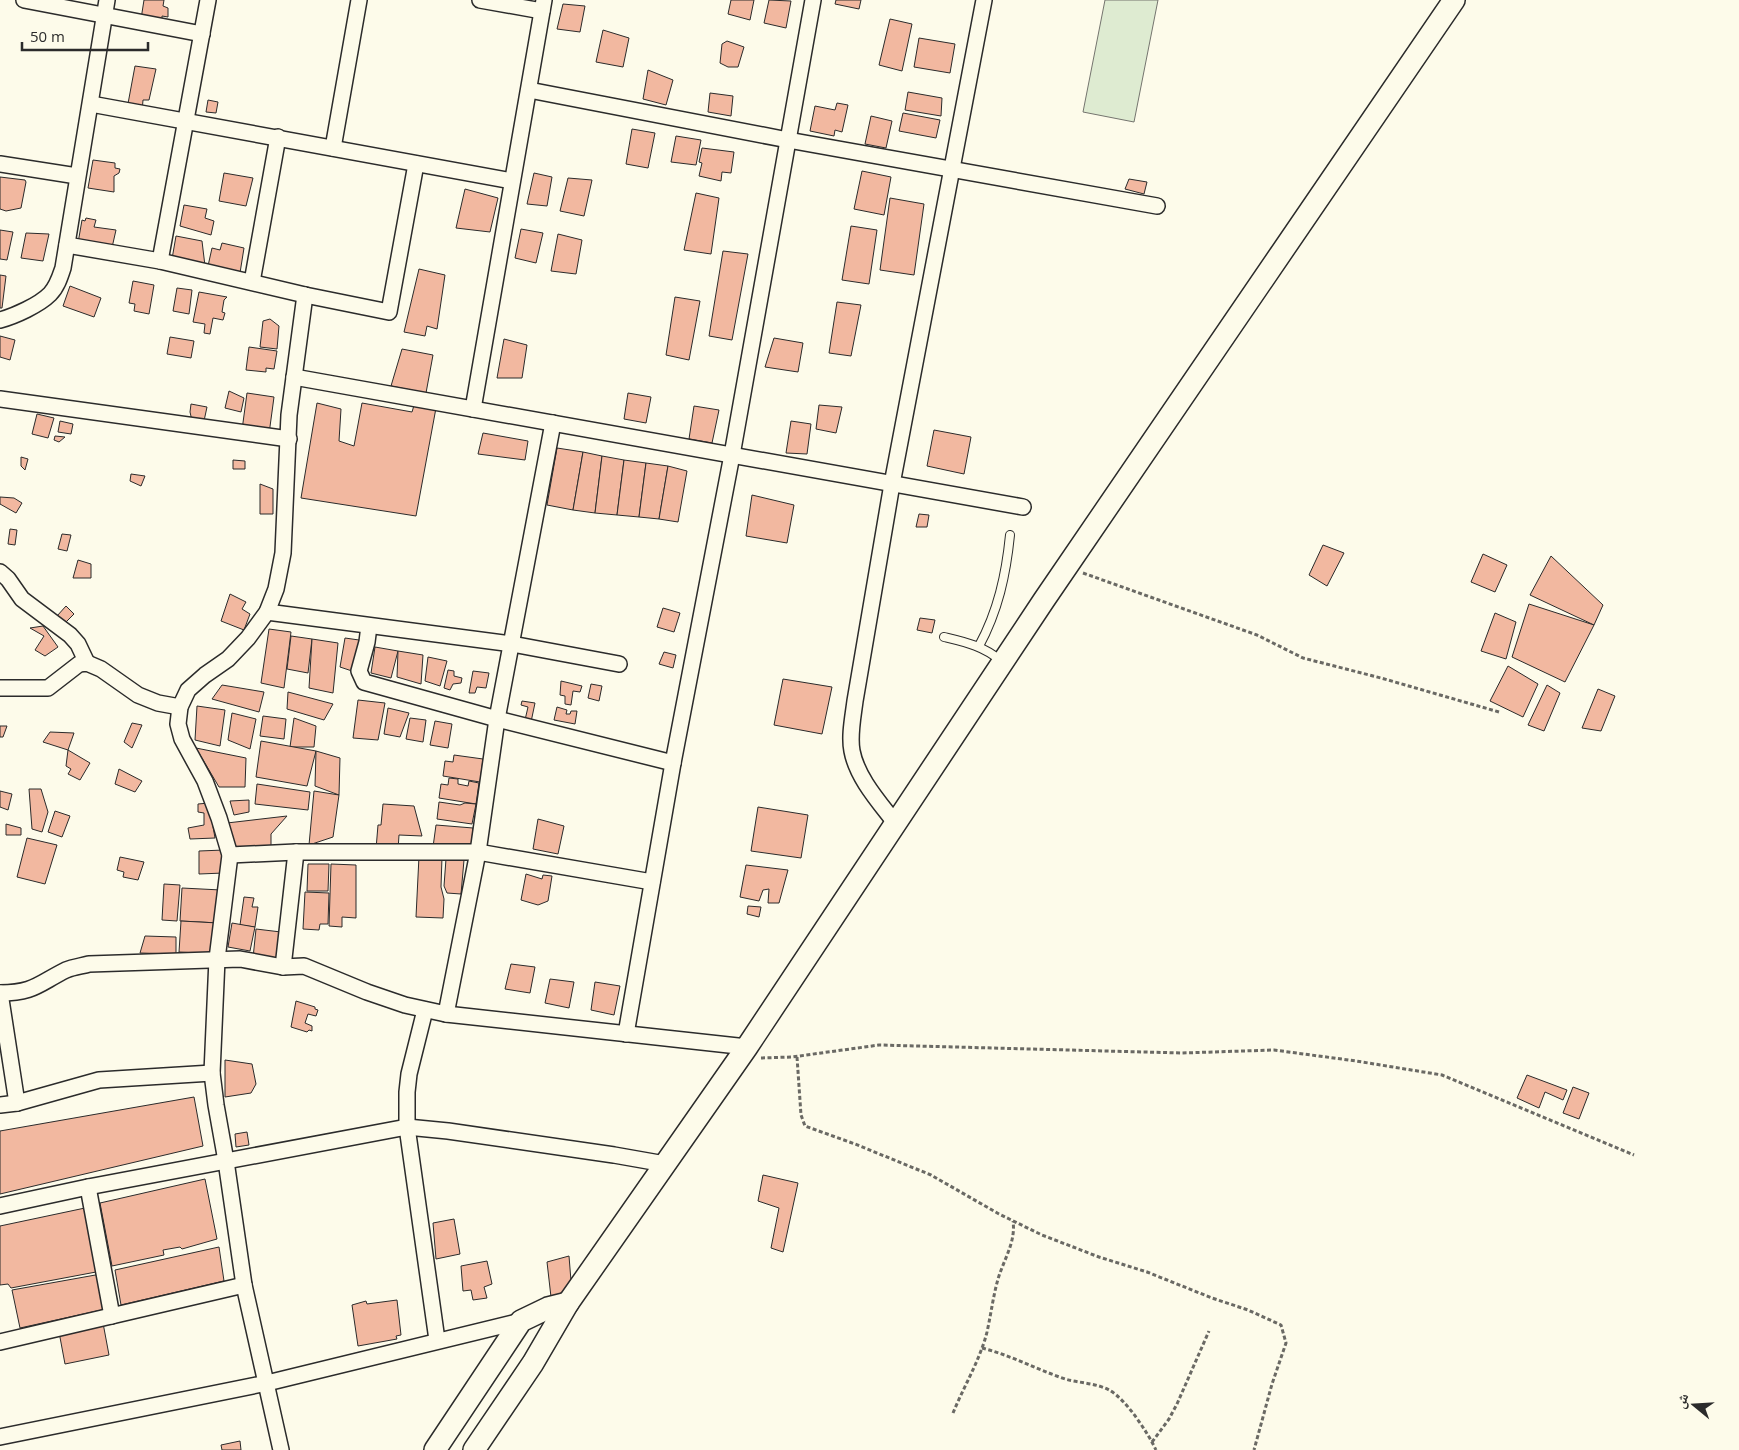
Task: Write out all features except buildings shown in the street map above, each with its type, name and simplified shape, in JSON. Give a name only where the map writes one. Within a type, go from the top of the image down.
[{"type":"street","points":[[24,0],[202,34]]},
{"type":"street","points":[[0,320],[17,315],[50,294],[58,282],[63,268],[107,0]]},
{"type":"street","points":[[160,261],[208,0]]},
{"type":"street","points":[[333,148],[359,0]]},
{"type":"street","points":[[472,409],[543,6],[480,0]]},
{"type":"street","points":[[626,1034],[672,763],[732,455],[813,0]]},
{"type":"street","points":[[896,824],[856,765],[851,750],[855,701],[892,484],[984,0]]},
{"type":"street","points":[[474,1450],[533,1362],[568,1303],[743,1053],[1066,567],[1454,0]]},
{"type":"street","points":[[529,90],[788,140],[1157,206]]},
{"type":"street","points":[[91,104],[512,181]]},
{"type":"street","points":[[252,282],[278,137]]},
{"type":"street","points":[[0,164],[77,176]]},
{"type":"street","points":[[67,245],[160,261],[305,295],[389,312],[416,164]]},
{"type":"street","points":[[281,1450],[244,1285],[212,1073],[217,959],[230,855],[205,781],[182,739],[178,724],[180,707],[188,690],[228,659],[248,638],[267,612],[276,589],[283,553],[289,415],[305,295]]},
{"type":"street","points":[[294,377],[1023,507]]},
{"type":"street","points":[[0,399],[289,439]]},
{"type":"street","points":[[446,1014],[478,852],[497,719],[553,423]]},
{"type":"street","points":[[0,572],[8,579],[22,598],[70,635],[78,644],[87,663]]},
{"type":"street","points":[[267,612],[512,644],[620,664]]},
{"type":"street","points":[[369,626],[367,642],[359,671],[360,678],[364,682],[497,719],[672,763]]},
{"type":"street","points":[[0,688],[48,688],[79,664],[87,663],[101,669],[138,696],[158,703],[180,707]]},
{"type":"street","points":[[230,855],[296,852],[478,852],[652,882]]},
{"type":"street","points":[[283,967],[296,852]]},
{"type":"street","points":[[17,1103],[0,993],[19,993],[38,987],[68,969],[89,964],[217,959],[240,960],[283,967],[304,966],[367,992],[425,1010],[626,1034],[743,1053]]},
{"type":"street","points":[[425,1010],[409,1074],[407,1127],[437,1340]]},
{"type":"street","points":[[0,1106],[99,1080],[212,1073]]},
{"type":"street","points":[[0,1206],[88,1187],[407,1127],[448,1131],[665,1164]]},
{"type":"street","points":[[88,1187],[112,1316]]},
{"type":"street","points":[[0,1342],[244,1285]]},
{"type":"street","points":[[0,1437],[267,1383],[522,1320],[548,1308],[568,1303]]},
{"type":"street","points":[[435,1450],[522,1320]]},
{"type":"street","points":[[506,1343],[533,1362]]},
{"type":"lane","points":[[979,646],[997,606],[1006,567],[1010,535]]},
{"type":"lane","points":[[944,637],[979,646],[991,652],[1003,662]]},
{"type":"path","points":[[1066,567],[1257,635],[1303,658],[1499,712]]},
{"type":"path","points":[[743,1053],[797,1057],[879,1044],[1182,1054],[1274,1050],[1442,1075],[1634,1155]]},
{"type":"path","points":[[797,1057],[801,1115],[805,1126],[931,1175],[1042,1235],[1248,1310],[1281,1325],[1286,1343],[1272,1384],[1254,1450]]},
{"type":"path","points":[[953,1413],[982,1348],[992,1299],[1012,1245],[1013,1221]]},
{"type":"path","points":[[1152,1442],[1173,1412],[1209,1331]]},
{"type":"path","points":[[982,1348],[1004,1354],[1067,1380],[1087,1383],[1109,1390],[1127,1405],[1156,1450]]},
{"type":"green space","points":[[1105,0],[1158,0],[1134,122],[1083,112]]}]
